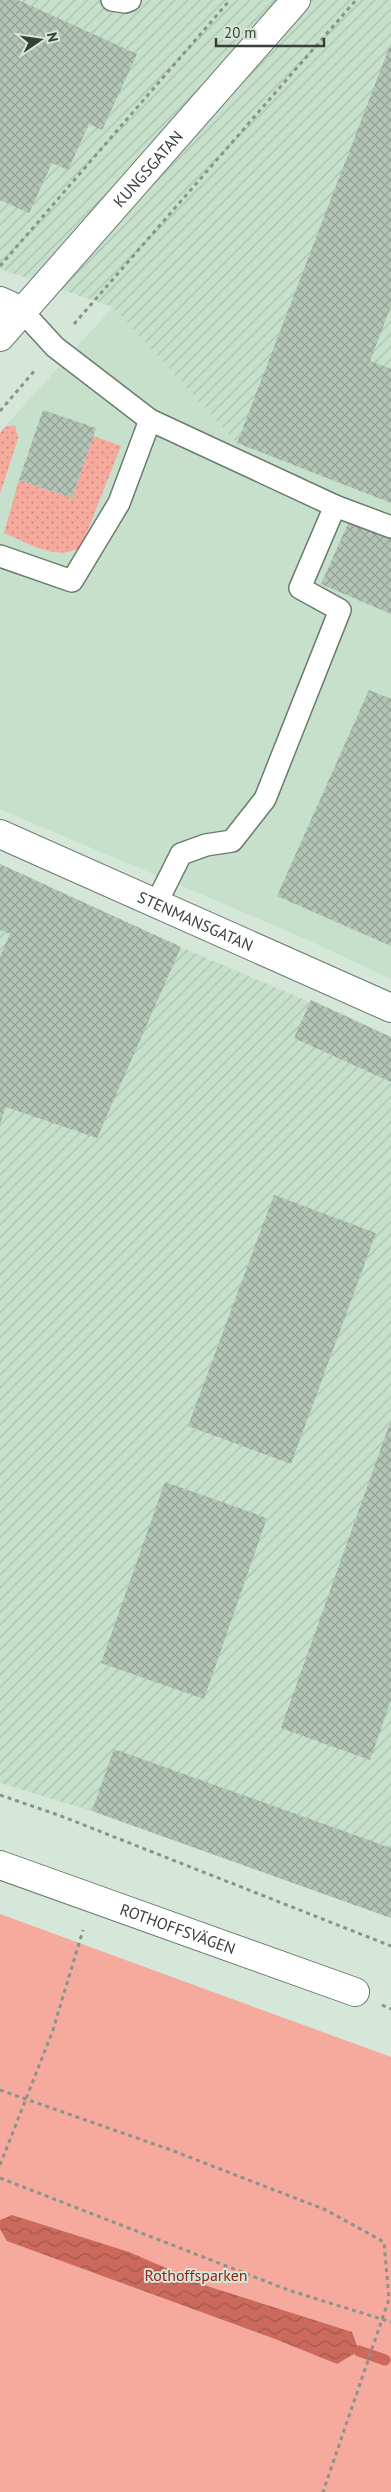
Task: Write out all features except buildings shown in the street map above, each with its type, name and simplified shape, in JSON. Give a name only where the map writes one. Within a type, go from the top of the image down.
[{"type":"street","name":"KUNGSGATAN","points":[[0,337],[11,306],[296,0]]},
{"type":"street","name":"STENMANSGATAN","points":[[0,834],[391,1008]]},
{"type":"street","name":"ROTHOFFSVÄGEN","points":[[0,1865],[355,1992]]},
{"type":"lane","points":[[112,0],[125,2],[130,0]]},
{"type":"lane","points":[[11,306],[55,346],[150,420],[335,506],[391,527]]},
{"type":"lane","points":[[0,556],[72,581],[119,503],[150,420]]},
{"type":"lane","points":[[156,904],[181,854],[206,845],[232,841],[266,799],[340,610],[300,588],[335,506]]},
{"type":"path","points":[[0,266],[230,0]]},
{"type":"path","points":[[0,411],[356,0]]},
{"type":"path","points":[[0,1796],[61,1816],[391,1946]]},
{"type":"path","points":[[0,2165],[53,2030],[93,1898]]},
{"type":"path","points":[[0,2090],[171,2150],[326,2210],[384,2242],[389,2299],[323,2492]]},
{"type":"path","points":[[0,2178],[288,2290],[391,2322]]},
{"type":"shaded area","points":[[0,0],[391,0],[391,503],[237,443],[113,307],[0,269]]},
{"type":"shaded area","points":[[113,307],[237,443],[391,503],[391,979],[306,939],[0,809],[0,432]]},
{"type":"shaded area","points":[[0,864],[181,947],[391,1037],[391,1918],[92,1811],[0,1783]]},
{"type":"green space","points":[[15,425],[18,438],[0,494],[0,433],[5,427]]},
{"type":"green space","points":[[93,436],[121,446],[81,547],[62,553],[52,552],[4,533],[19,480],[72,498]]},
{"type":"green space","name":"Rothoffsparken","points":[[0,1914],[391,2057],[391,2492],[0,2492]]},
{"type":"water","points":[[12,2215],[129,2252],[210,2287],[352,2332],[359,2351],[337,2364],[275,2339],[7,2241],[0,2229],[0,2220]]},
{"type":"waterway","points":[[359,2351],[385,2360]]}]
